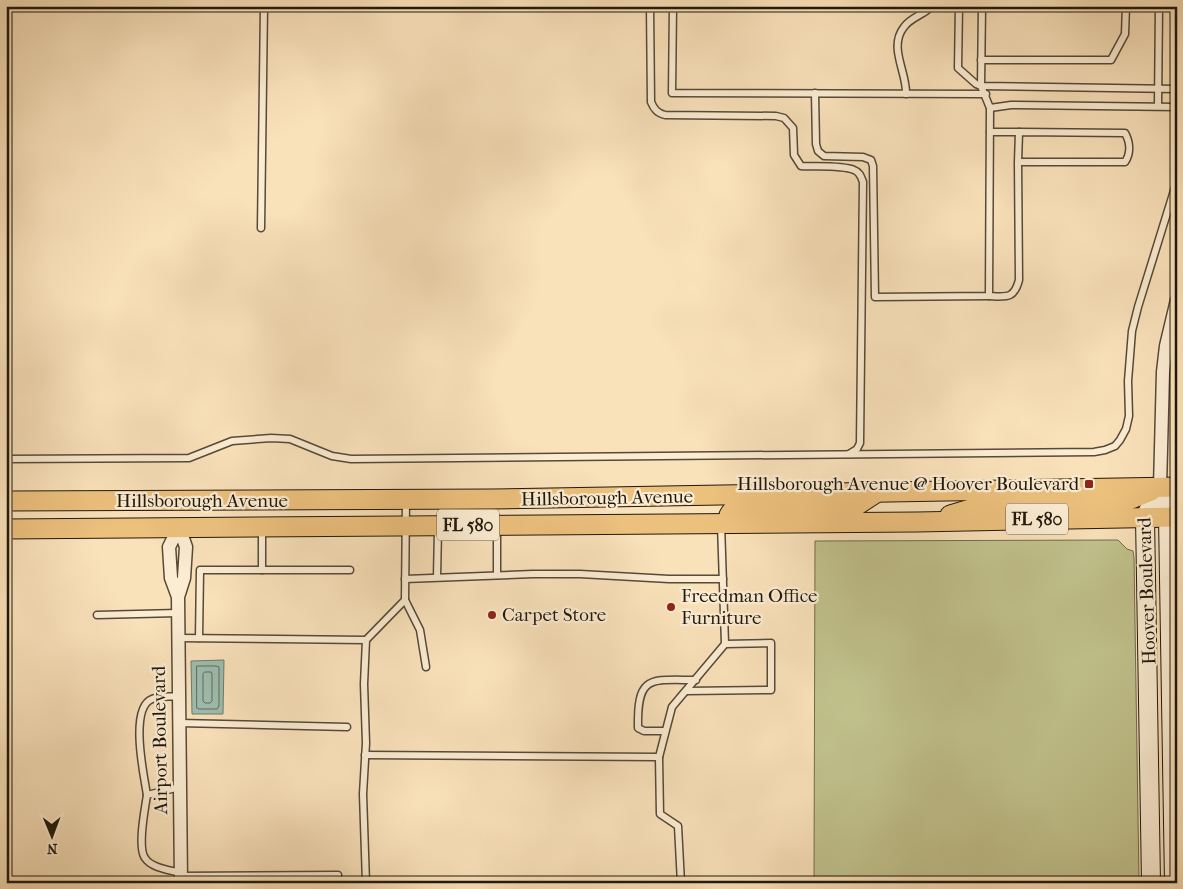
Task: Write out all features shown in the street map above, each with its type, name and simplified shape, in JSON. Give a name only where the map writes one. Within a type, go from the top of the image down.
[{"type":"main road","name":"Hillsborough Avenue","points":[[6,501],[406,500],[1168,487]]},
{"type":"main road","name":"Hoover Boulevard","points":[[1151,883],[1165,810],[1174,718],[1172,517],[1168,487]]},
{"type":"main road","name":"Hoover Boulevard","points":[[1168,487],[1145,517],[1165,810],[1174,883]]},
{"type":"main road","points":[[930,521],[980,506],[1119,504],[1168,487]]},
{"type":"main road","points":[[721,522],[731,512],[757,508],[853,508],[876,493]]},
{"type":"main road","points":[[35,528],[38,518],[45,514],[174,513],[196,501]]},
{"type":"main road","name":"Hillsborough Avenue","points":[[6,529],[930,521],[1172,517]]},
{"type":"street","points":[[1168,487],[1163,372],[1166,346],[1177,300]]},
{"type":"street","name":"Airport Boulevard","points":[[178,527],[186,547],[184,578],[178,597],[181,877]]},
{"type":"lane","points":[[261,228],[264,6]]},
{"type":"lane","points":[[650,6],[651,102],[653,108],[659,114],[776,116],[784,118],[793,128],[794,155],[801,166],[847,168],[855,170],[861,175],[863,182],[860,442],[857,449],[848,455]]},
{"type":"lane","points":[[673,6],[672,93],[986,94]]},
{"type":"lane","points":[[906,94],[907,85],[898,57],[900,33],[904,25],[923,14],[932,6]]},
{"type":"lane","points":[[959,6],[958,68],[976,84],[981,86],[1177,89]]},
{"type":"lane","points":[[982,6],[981,86],[986,94],[990,108],[989,296]]},
{"type":"lane","points":[[982,60],[1110,60],[1126,34],[1126,6]]},
{"type":"lane","points":[[1158,106],[1159,6]]},
{"type":"lane","points":[[815,94],[816,144],[818,151],[824,156],[863,157],[871,160],[873,166],[875,297],[1006,297],[1013,294],[1019,280],[1019,132]]},
{"type":"lane","points":[[990,108],[1011,104],[1177,106]]},
{"type":"lane","points":[[990,132],[1125,133],[1129,144],[1129,152],[1125,162],[1018,162]]},
{"type":"lane","points":[[6,459],[189,458],[232,441],[271,438],[290,439],[332,456],[351,459],[848,455],[1094,452],[1105,450],[1115,446],[1126,429],[1129,416],[1128,380],[1132,331],[1177,181]]},
{"type":"lane","points":[[406,500],[405,600],[420,630],[426,667]]},
{"type":"lane","points":[[681,883],[678,826],[660,814],[659,757],[672,707],[725,644],[721,522]]},
{"type":"lane","points":[[496,575],[497,524]]},
{"type":"lane","points":[[437,578],[438,525]]},
{"type":"lane","points":[[262,526],[262,570]]},
{"type":"lane","points":[[199,638],[200,570],[350,570]]},
{"type":"lane","points":[[405,578],[580,574],[670,579],[723,579]]},
{"type":"lane","points":[[366,883],[363,794],[366,640],[405,600]]},
{"type":"lane","points":[[97,615],[178,613]]},
{"type":"lane","points":[[178,638],[366,640]]},
{"type":"lane","points":[[687,691],[771,690],[771,643],[725,644]]},
{"type":"lane","points":[[665,732],[644,732],[640,730],[638,722],[641,693],[647,684],[654,680],[696,680]]},
{"type":"lane","points":[[178,696],[151,699],[144,706],[140,719],[141,765],[148,795],[142,844],[144,857],[150,863],[181,877],[338,875]]},
{"type":"lane","points":[[179,723],[347,727]]},
{"type":"lane","points":[[365,755],[659,757]]},
{"type":"lane","points":[[148,795],[180,787]]},
{"type":"green space","points":[[1118,540],[1127,549],[1133,551],[1134,558],[1139,883],[814,883],[815,541]]},
{"type":"water","points":[[224,660],[223,714],[192,714],[191,661]]},
{"type":"place","name":"Hillsborough Avenue @ Hoover Boulevard","points":[[1089,484]]},
{"type":"place","name":"Freedman Office Furniture","points":[[671,607]]},
{"type":"place","name":"Carpet Store","points":[[492,615]]}]
